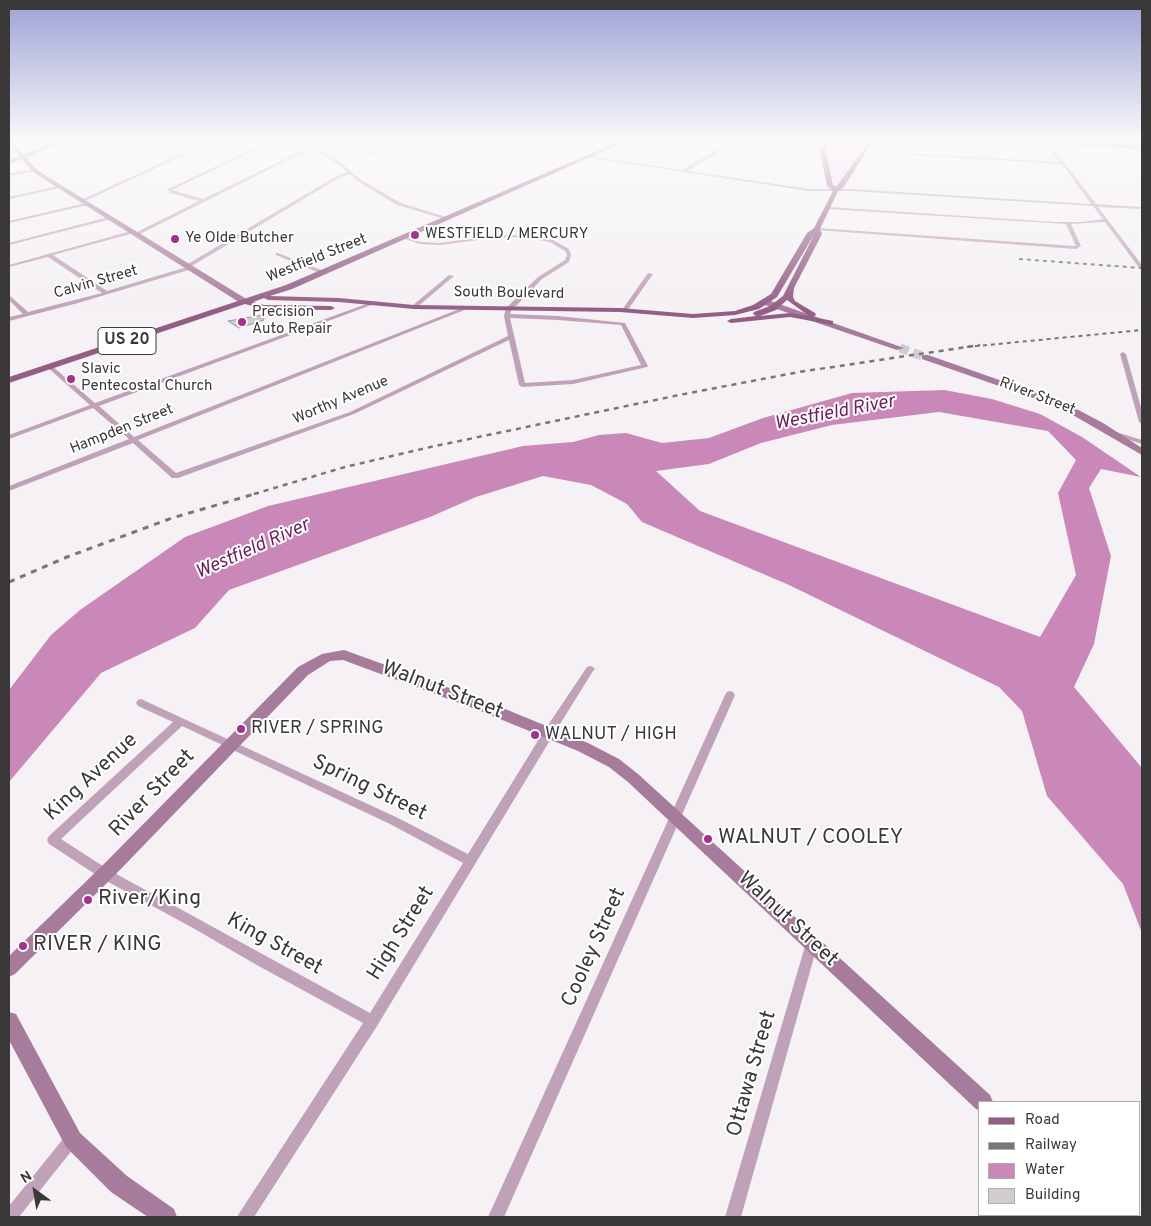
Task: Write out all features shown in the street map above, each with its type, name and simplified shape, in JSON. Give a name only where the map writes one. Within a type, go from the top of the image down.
[{"type":"main road","points":[[76,197],[245,302]]},
{"type":"main road","name":"Westfield Street","points":[[9,380],[294,285],[495,197]]},
{"type":"main road","points":[[765,302],[779,289],[810,233],[817,229],[833,197]]},
{"type":"main road","points":[[777,305],[786,297],[791,289],[819,234],[817,229]]},
{"type":"main road","points":[[294,285],[288,290],[297,299]]},
{"type":"main road","points":[[791,289],[789,297],[795,306],[830,324]]},
{"type":"main road","name":"South Boulevard","points":[[245,302],[266,298],[353,301],[414,307],[469,307],[508,312],[625,310],[693,316],[716,316],[744,311],[765,302]]},
{"type":"main road","name":"South Boulevard","points":[[245,302],[254,306],[272,307],[348,308],[371,304]]},
{"type":"main road","points":[[765,302],[900,348]]},
{"type":"main road","name":"South Boulevard","points":[[647,312],[708,321],[748,317],[777,305]]},
{"type":"main road","points":[[708,321],[732,321],[790,315],[830,324]]},
{"type":"main road","name":"River Street","points":[[925,357],[1062,405],[1116,434],[1142,452]]},
{"type":"main road","name":"Walnut Street","points":[[331,656],[344,655],[357,658],[483,706],[583,747],[614,764],[633,778],[982,1101]]},
{"type":"main road","name":"River Street","points":[[9,968],[105,874],[303,671],[331,656]]},
{"type":"main road","points":[[9,1020],[73,1139],[119,1184],[166,1217]]},
{"type":"street","points":[[9,222],[84,202],[94,197]]},
{"type":"street","points":[[193,197],[204,200]]},
{"type":"street","points":[[9,266],[134,233],[210,197]]},
{"type":"street","name":"Calvin Street","points":[[9,319],[106,293],[189,267],[304,197]]},
{"type":"street","points":[[388,197],[399,204],[447,218]]},
{"type":"street","points":[[960,197],[1142,208]]},
{"type":"street","points":[[1088,197],[1142,268]]},
{"type":"street","points":[[828,208],[1068,223],[1106,220]]},
{"type":"street","points":[[9,244],[109,218]]},
{"type":"street","points":[[817,229],[1076,248],[1078,246],[1068,223]]},
{"type":"street","points":[[403,238],[423,243],[438,244],[488,237],[521,236],[551,241],[566,249],[569,255],[567,261],[542,277],[508,312]]},
{"type":"street","points":[[278,254],[324,273]]},
{"type":"street","points":[[49,255],[106,293]]},
{"type":"street","points":[[625,310],[650,274]]},
{"type":"street","points":[[414,307],[451,276]]},
{"type":"street","points":[[9,297],[27,314]]},
{"type":"street","points":[[9,437],[371,304]]},
{"type":"street","name":"Hampden Street","points":[[9,489],[469,307]]},
{"type":"street","points":[[508,312],[622,324],[645,366],[573,382],[522,385],[508,312]]},
{"type":"street","name":"Worthy Avenue","points":[[175,476],[352,413],[512,336]]},
{"type":"street","points":[[1122,354],[1142,422]]},
{"type":"street","points":[[49,366],[175,476]]},
{"type":"street","points":[[1116,434],[1142,442]]},
{"type":"street","name":"High Street","points":[[245,1217],[372,1021],[590,669]]},
{"type":"street","name":"Cooley Street","points":[[496,1217],[730,694]]},
{"type":"street","name":"Spring Street","points":[[141,703],[394,821],[470,861]]},
{"type":"street","name":"King Avenue","points":[[105,874],[52,840],[181,721]]},
{"type":"street","name":"King Street","points":[[105,874],[372,1021]]},
{"type":"street","name":"Ottawa Street","points":[[733,1217],[812,943]]},
{"type":"street","points":[[10,1217],[73,1139]]},
{"type":"water","name":"Westfield River","points":[[944,390],[992,399],[1040,414],[1082,437],[1141,477],[1101,469],[1089,488],[1111,556],[1094,644],[1074,687],[1142,768],[1142,933],[1123,884],[1047,796],[1022,711],[999,687],[789,585],[642,522],[627,504],[591,485],[543,476],[476,497],[430,517],[229,590],[195,628],[101,673],[9,782],[9,690],[51,635],[80,610],[185,537],[268,506],[523,446],[573,442],[599,435],[626,433],[662,443],[709,438],[763,418],[852,393]],"holes":[[[939,412],[1048,431],[1076,460],[1058,493],[1076,575],[1040,637],[700,511],[656,471],[709,464],[761,443],[832,425]]]},
{"type":"building","name":"Precision Auto Repair","points":[[263,315],[264,320],[239,328],[228,321]]},
{"type":"tunnel","points":[[900,348],[925,357]]},
{"type":"railway","points":[[1019,259],[1142,268]]},
{"type":"railway","points":[[967,347],[1142,330]]},
{"type":"railway","points":[[254,494],[345,467],[426,448],[679,395],[799,372],[980,345]]},
{"type":"railway","points":[[9,582],[67,557],[172,518],[258,493]]},
{"type":"place","name":"WESTFIELD / MERCURY","points":[[415,235]]},
{"type":"place","name":"Ye Olde Butcher","points":[[175,239]]},
{"type":"place","name":"Precision Auto Repair","points":[[242,322]]},
{"type":"place","name":"Slavic Pentecostal Church","points":[[71,379]]},
{"type":"place","name":"RIVER / SPRING","points":[[241,729]]},
{"type":"place","name":"WALNUT / HIGH","points":[[535,735]]},
{"type":"place","name":"WALNUT / COOLEY","points":[[708,839]]},
{"type":"place","name":"River/King","points":[[88,900]]},
{"type":"place","name":"RIVER / KING","points":[[23,946]]}]
